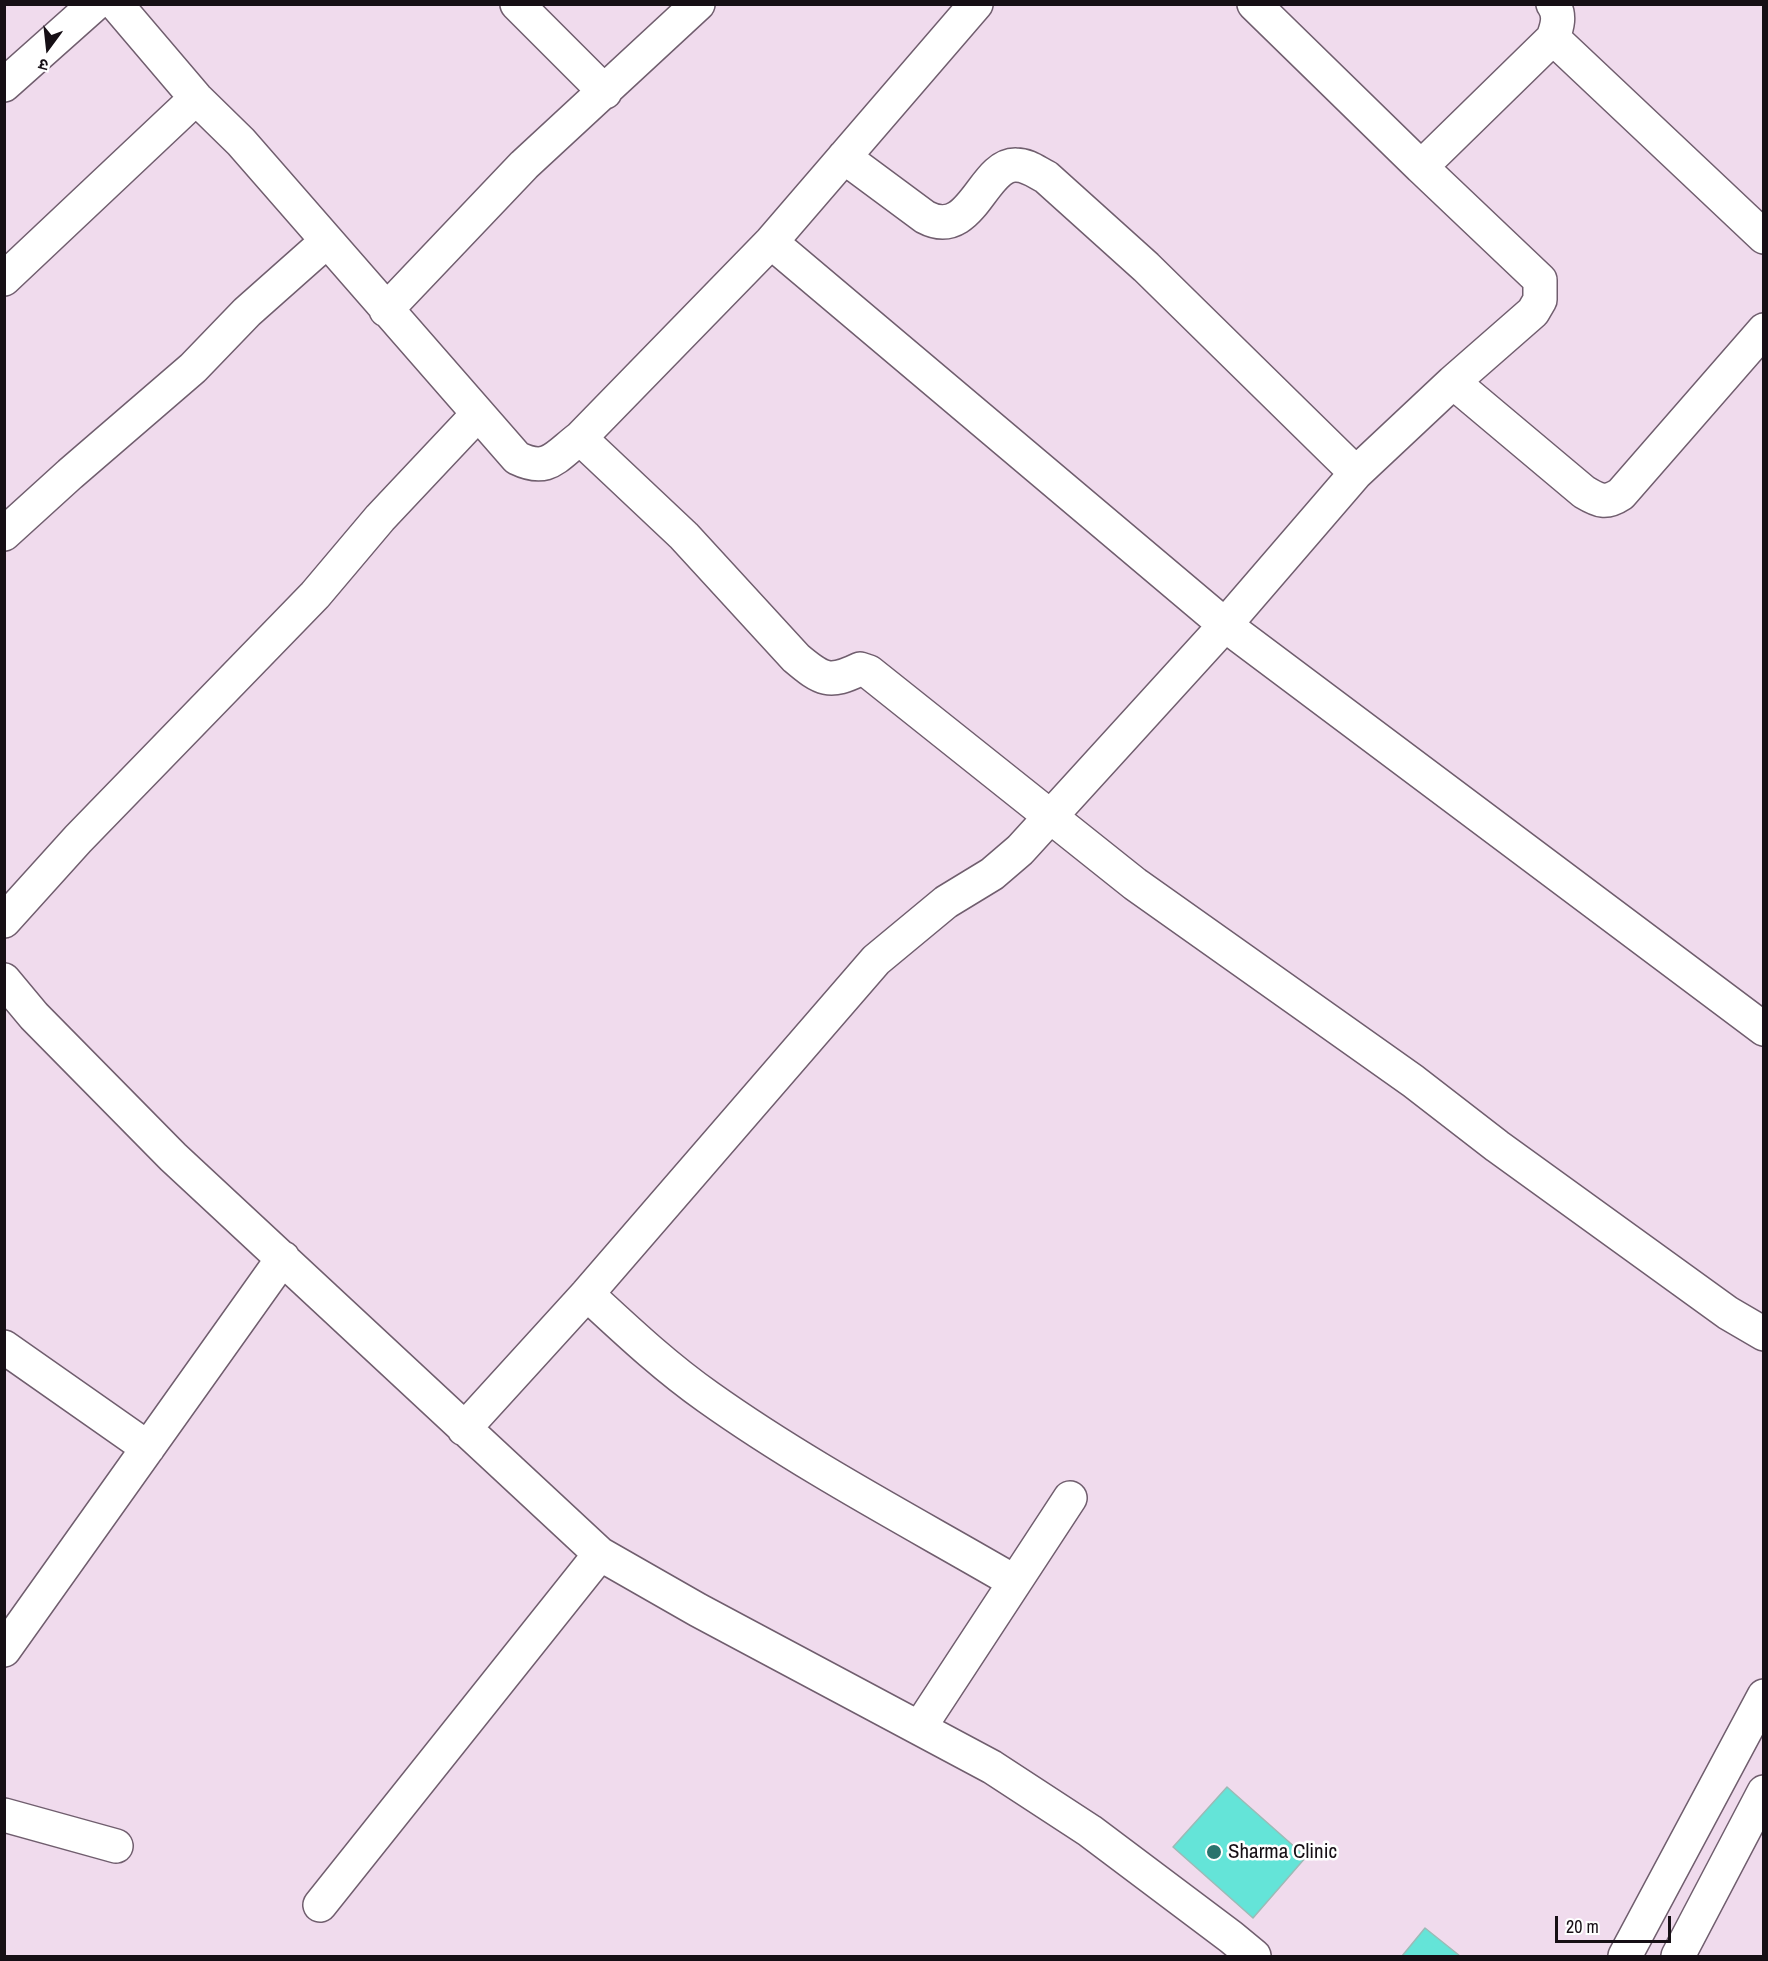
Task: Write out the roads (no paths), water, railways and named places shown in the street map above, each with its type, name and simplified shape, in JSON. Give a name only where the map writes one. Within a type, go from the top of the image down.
[{"type":"main road","points":[[4,85],[95,4]]},
{"type":"main road","points":[[116,4],[196,98],[241,142],[477,415],[517,458],[537,466],[546,464],[580,438],[771,242],[976,4]]},
{"type":"main road","points":[[517,4],[605,92]]},
{"type":"main road","points":[[386,310],[524,165],[698,4]]},
{"type":"main road","points":[[464,1429],[587,1294],[876,960],[946,902],[992,874],[1020,850],[1050,814],[1225,625],[1356,473],[1453,382],[1533,312],[1542,291],[1540,280],[1254,4]]},
{"type":"main road","points":[[1421,167],[1553,38],[1558,21],[1557,9],[1553,4]]},
{"type":"main road","points":[[1553,38],[1764,237]]},
{"type":"main road","points":[[4,279],[196,98]]},
{"type":"main road","points":[[844,157],[934,222],[948,223],[958,218],[1002,170],[1014,164],[1029,167],[1046,177],[1146,267],[1356,473]]},
{"type":"main road","points":[[4,534],[69,474],[193,368],[247,312],[327,241]]},
{"type":"main road","points":[[771,242],[1225,625],[1764,1029]]},
{"type":"main road","points":[[1453,382],[1584,492],[1600,501],[1611,500],[1621,494],[1764,330]]},
{"type":"main road","points":[[4,921],[78,839],[307,603],[380,518],[477,415]]},
{"type":"main road","points":[[580,438],[684,536],[796,658],[813,672],[828,680],[840,679],[860,669],[869,672],[1135,884],[1413,1081],[1497,1146],[1728,1313],[1764,1334]]},
{"type":"main road","points":[[4,980],[34,1016],[173,1157],[600,1554],[688,1605],[992,1767],[1090,1831],[1254,1956]]},
{"type":"main road","points":[[4,1650],[283,1258]]},
{"type":"main road","points":[[587,1294],[642,1346],[706,1396],[787,1450],[1015,1582]]},
{"type":"main road","points":[[4,1347],[148,1448]]},
{"type":"main road","points":[[920,1727],[1070,1498]]},
{"type":"main road","points":[[320,1905],[600,1554]]},
{"type":"main road","points":[[1625,1956],[1764,1696]]},
{"type":"main road","points":[[1678,1956],[1764,1792]]},
{"type":"main road","points":[[4,1815],[116,1846]]},
{"type":"place","name":"Sharma Clinic","points":[[1214,1852]]}]
